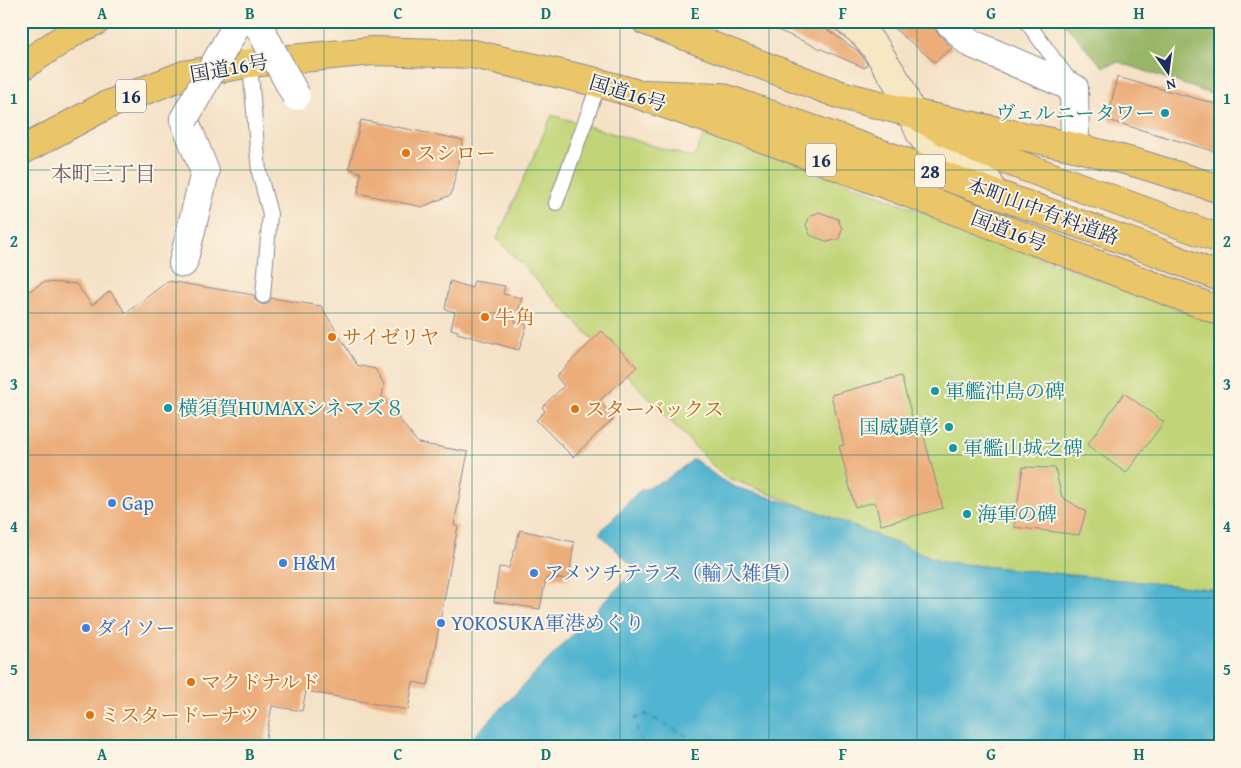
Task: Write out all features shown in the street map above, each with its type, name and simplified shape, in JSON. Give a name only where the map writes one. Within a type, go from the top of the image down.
[{"type":"main road","points":[[21,67],[78,29],[96,21]]},
{"type":"main road","points":[[646,21],[841,95],[1075,147],[1140,164],[1220,189]]},
{"type":"main road","name":"国道16号","points":[[21,152],[105,106],[184,75],[250,63],[373,51],[473,54],[634,93],[779,144],[1220,311]]},
{"type":"main road","name":"本町山中有料道路","points":[[634,93],[721,97],[1041,210],[1220,277]]},
{"type":"main road","name":"本町山中有料道路","points":[[911,112],[976,149],[1220,239]]},
{"type":"street","points":[[183,263],[205,172],[184,119],[239,21]]},
{"type":"street","points":[[248,21],[250,63]]},
{"type":"street","points":[[256,21],[296,96]]},
{"type":"street","points":[[848,21],[863,33],[875,47],[899,85],[921,135],[936,152],[957,166],[1041,210]]},
{"type":"street","points":[[948,21],[970,42],[1074,88],[1075,147]]},
{"type":"lane","points":[[1026,21],[1074,88]]},
{"type":"lane","points":[[250,63],[259,172],[270,214],[263,296]]},
{"type":"lane","points":[[556,203],[599,83]]},
{"type":"green space","points":[[1062,21],[1199,21],[1220,32],[1220,97],[1119,62],[1103,67]]},
{"type":"green space","points":[[552,115],[693,158],[708,128],[994,240],[1220,325],[1220,590],[943,562],[723,476],[497,239]]},
{"type":"water","points":[[694,459],[720,479],[735,487],[813,510],[943,562],[1220,590],[1220,747],[464,747],[631,574],[629,563],[599,533],[639,491],[664,481]]},
{"type":"building","points":[[757,21],[815,21],[859,52],[867,64],[865,68]]},
{"type":"building","points":[[885,21],[933,21],[937,32],[952,48],[935,62]]},
{"type":"building","name":"ヴェルニータワー","points":[[1117,77],[1220,105],[1220,153],[1108,120]]},
{"type":"building","name":"スシロー","points":[[361,120],[463,140],[451,195],[422,207],[358,193],[361,173],[349,168]]},
{"type":"building","points":[[819,212],[838,219],[842,229],[839,239],[828,242],[810,235],[806,225],[810,216]]},
{"type":"building","points":[[168,281],[254,295],[255,300],[262,305],[267,304],[271,298],[321,306],[357,365],[375,369],[384,384],[382,397],[418,443],[468,452],[454,525],[458,526],[428,685],[413,682],[408,710],[306,691],[302,711],[272,706],[264,747],[21,747],[21,296],[44,282],[76,284],[92,305],[110,291],[126,313]]},
{"type":"building","name":"牛角","points":[[450,281],[472,288],[474,281],[505,286],[503,294],[522,298],[515,322],[527,325],[519,350],[457,333],[458,331],[451,329],[455,312],[445,309]]},
{"type":"building","name":"スターバックス","points":[[602,331],[637,367],[599,401],[614,418],[573,457],[536,420],[545,411],[542,407],[564,386],[556,376]]},
{"type":"building","points":[[901,376],[914,424],[920,422],[943,508],[881,525],[875,502],[855,507],[839,446],[844,445],[831,395]]},
{"type":"building","points":[[1124,393],[1164,422],[1126,473],[1087,445]]},
{"type":"building","points":[[1023,467],[1055,468],[1062,497],[1086,512],[1079,535],[1014,527]]},
{"type":"building","name":"アメツチテラス（輸入雑貨）","points":[[520,530],[574,542],[569,579],[546,578],[540,609],[494,602],[499,567],[509,568]]},
{"type":"ferry route","points":[[651,747],[640,740],[635,719],[646,714],[708,747]]},
{"type":"place","name":"ヴェルニータワー","points":[[1165,113]]},
{"type":"place","name":"スシロー","points":[[406,153]]},
{"type":"place","name":"牛角","points":[[485,317]]},
{"type":"place","name":"サイゼリヤ","points":[[332,337]]},
{"type":"place","name":"軍艦沖島の碑","points":[[935,391]]},
{"type":"place","name":"横須賀HUMAXシネマズ８","points":[[168,408]]},
{"type":"place","name":"スターバックス","points":[[575,409]]},
{"type":"place","name":"国威顕彰","points":[[949,427]]},
{"type":"place","name":"軍艦山城之碑","points":[[953,448]]},
{"type":"place","name":"Gap","points":[[112,503]]},
{"type":"place","name":"海軍の碑","points":[[967,514]]},
{"type":"place","name":"H&M","points":[[283,563]]},
{"type":"place","name":"アメツチテラス（輸入雑貨）","points":[[534,573]]},
{"type":"place","name":"YOKOSUKA軍港めぐり","points":[[441,623]]},
{"type":"place","name":"ダイソー","points":[[86,628]]},
{"type":"place","name":"マクドナルド","points":[[191,682]]},
{"type":"place","name":"ミスタードーナツ","points":[[90,715]]},
{"type":"district","name":"本町三丁目","points":[[103,174]]}]
